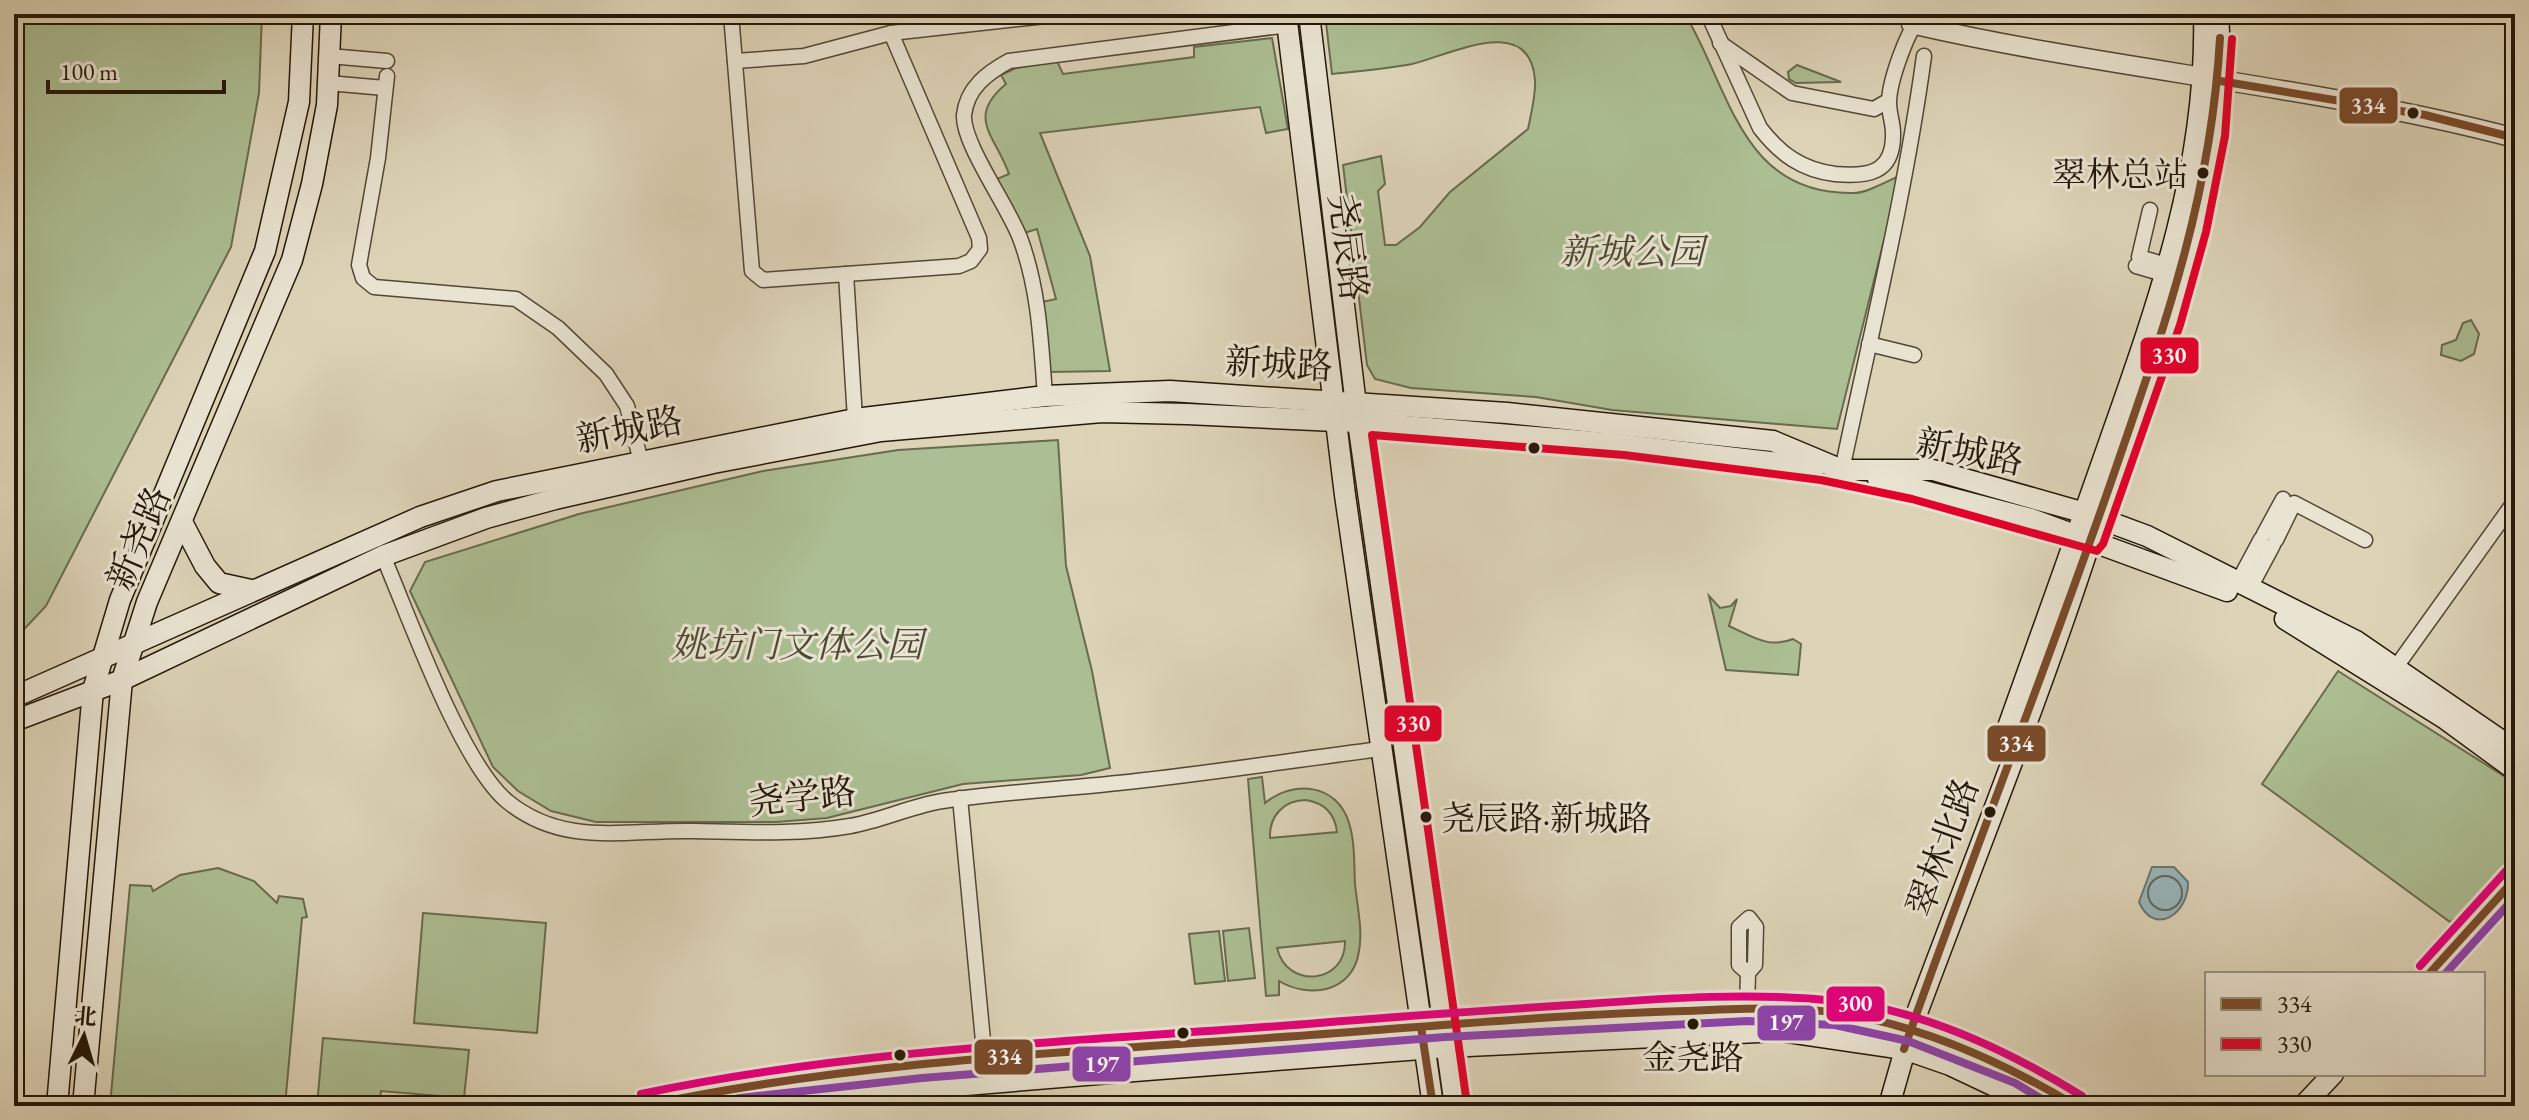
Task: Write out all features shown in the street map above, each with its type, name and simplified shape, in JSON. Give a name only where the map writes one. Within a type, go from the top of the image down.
[{"type":"main road","name":"新尧路","points":[[57,1106],[93,690],[100,658],[120,600],[265,251],[299,102],[303,14]]},
{"type":"main road","name":"新尧路","points":[[83,1106],[122,680],[131,644],[292,260],[312,184],[328,83],[331,14]]},
{"type":"main road","name":"尧辰路","points":[[1309,14],[1357,412],[1455,1106]]},
{"type":"main road","name":"翠林北路","points":[[1878,1106],[2085,538],[2168,270],[2212,80],[2204,14]]},
{"type":"main road","name":"翠林北路","points":[[2092,515],[2185,270],[2209,165],[2218,14]]},
{"type":"main road","name":"尧辰路","points":[[1287,19],[1334,400],[1433,1106]]},
{"type":"main road","name":"新城路","points":[[14,697],[420,517],[497,491],[855,419],[1045,396],[1170,391],[1334,400],[1357,412],[1745,456],[1815,467],[1960,498],[2208,582],[2281,617],[2444,718],[2515,770]]},
{"type":"main road","name":"新城路","points":[[14,721],[122,680],[383,556],[486,518],[555,499],[800,445],[881,431],[1102,412],[1337,421],[1357,412],[1507,413],[1773,441],[1842,470],[1933,470],[2092,515],[2147,536],[2356,641],[2515,750]]},
{"type":"main road","points":[[182,522],[205,566],[219,583],[251,590]]},
{"type":"main road","points":[[2431,972],[2515,879]]},
{"type":"main road","points":[[643,1106],[738,1086],[985,1062],[1444,1025],[1644,1012],[1747,1009],[1837,1013],[1901,1038],[2020,1072],[2076,1106]]},
{"type":"main road","points":[[774,1106],[1011,1081],[1447,1047],[1781,1031],[1901,1038],[2037,1106]]},
{"type":"main road","name":"翠林北路","points":[[1889,1106],[1901,1038]]},
{"type":"main road","points":[[2303,1106],[2331,1076]]},
{"type":"street","points":[[731,14],[752,271],[763,280],[959,266],[971,261],[980,249],[979,238],[891,33]]},
{"type":"street","points":[[735,61],[804,56],[891,33],[1064,14]]},
{"type":"street","points":[[1708,14],[1760,128],[1772,144],[1802,166],[1863,177],[1877,172],[1892,148],[1888,101],[1913,17],[2212,80],[2425,115],[2515,138]]},
{"type":"street","points":[[1045,396],[1034,284],[1002,198],[965,133],[964,114],[970,94],[986,73],[1009,61],[1287,19]]},
{"type":"street","points":[[1718,41],[1792,93],[1874,109],[1888,101]]},
{"type":"street","points":[[329,56],[387,75]]},
{"type":"street","points":[[1842,470],[1907,178],[1924,56]]},
{"type":"street","points":[[328,83],[387,75]]},
{"type":"street","points":[[387,75],[378,158],[359,265],[363,278],[374,287],[516,299],[558,328],[606,374],[627,406],[641,462]]},
{"type":"street","points":[[2150,210],[2139,257],[2168,270]]},
{"type":"street","points":[[2136,266],[2168,270]]},
{"type":"street","points":[[846,274],[855,419]]},
{"type":"street","points":[[1869,344],[1914,355]]},
{"type":"street","points":[[2244,585],[2268,539],[2283,499]]},
{"type":"street","points":[[2396,667],[2515,501]]},
{"type":"street","points":[[2268,539],[2294,503],[2365,540]]},
{"type":"street","name":"尧学路","points":[[383,556],[475,759],[508,802],[543,824],[607,836],[690,831],[780,834],[854,825],[960,798],[1121,783],[1381,749]]},
{"type":"street","points":[[960,798],[985,1062]]},
{"type":"street","points":[[1747,1009],[1748,973]]},
{"type":"green space","points":[[14,14],[262,14],[259,93],[231,247],[46,606],[14,640]]},
{"type":"green space","name":"新城公园","points":[[1325,14],[1685,14],[1744,133],[1763,157],[1786,177],[1816,189],[1854,193],[1900,176],[1837,429],[1612,410],[1536,397],[1411,388],[1375,379],[1367,365],[1343,165],[1381,156],[1385,184],[1378,191],[1385,245],[1396,245],[1420,227],[1450,192],[1528,129],[1535,80],[1530,59],[1519,47],[1503,43],[1465,47],[1412,64],[1332,74]]},
{"type":"green space","points":[[1272,38],[1288,129],[1266,133],[1260,107],[1040,133],[1090,256],[1110,371],[1049,372],[1042,302],[1056,299],[1037,229],[1024,233],[997,179],[1009,174],[987,128],[987,107],[1006,84],[1001,75],[1016,68],[1057,61],[1063,74],[1194,57],[1194,47]]},
{"type":"green space","points":[[1797,65],[1841,82],[1796,83],[1789,79],[1788,72]]},
{"type":"green space","points":[[2471,320],[2479,334],[2474,354],[2461,361],[2441,355],[2442,345],[2456,340],[2463,323]]},
{"type":"green space","name":"姚坊门文体公园","points":[[1058,440],[1066,566],[1092,671],[1110,768],[1081,775],[963,784],[827,818],[776,822],[596,822],[551,811],[518,791],[493,767],[410,591],[425,562],[579,514],[763,471],[898,450]]},
{"type":"green space","points":[[1709,596],[1720,608],[1731,606],[1737,599],[1729,626],[1768,642],[1793,639],[1801,644],[1798,675],[1726,670]]},
{"type":"green space","points":[[2338,671],[2515,783],[2515,862],[2471,907],[2450,922],[2262,784]]},
{"type":"green space","points":[[1262,777],[1265,803],[1288,791],[1313,789],[1325,793],[1343,810],[1349,823],[1360,943],[1355,965],[1339,984],[1303,990],[1279,981],[1279,995],[1266,996],[1248,779]],"holes":[[[1306,800],[1328,810],[1337,832],[1270,838],[1272,823],[1279,811],[1291,803]],[[1345,941],[1343,955],[1336,966],[1327,973],[1315,976],[1303,976],[1292,971],[1283,962],[1277,948]]]},
{"type":"green space","points":[[218,868],[254,881],[277,903],[279,896],[303,899],[307,917],[302,918],[285,1106],[110,1106],[130,885],[151,886],[153,891],[180,875]]},
{"type":"green space","points":[[423,913],[546,923],[537,1033],[414,1023]]},
{"type":"green space","points":[[1249,928],[1255,978],[1228,981],[1223,931]]},
{"type":"green space","points":[[1219,931],[1225,981],[1195,984],[1189,934]]},
{"type":"green space","points":[[323,1038],[469,1050],[464,1098],[381,1091],[379,1106],[317,1106]]},
{"type":"water","points":[[2152,867],[2174,867],[2188,882],[2183,904],[2170,917],[2153,918],[2145,913],[2139,902]]},
{"type":"transit line","name":"334","points":[[1904,1049],[2086,553],[2166,318],[2182,264],[2206,154],[2220,38]]},
{"type":"transit line","name":"330","points":[[1467,1104],[1372,435],[1624,455],[1821,480],[1912,499],[2097,551],[2103,544],[2180,325],[2206,232],[2225,136],[2232,39]]},
{"type":"transit line","name":"334","points":[[2220,81],[2425,115],[2515,138]]},
{"type":"transit line","name":"300","points":[[2420,966],[2506,871]]},
{"type":"transit line","name":"334","points":[[2431,972],[2515,879]]},
{"type":"transit line","name":"197","points":[[2447,972],[2515,897]]},
{"type":"transit line","name":"300","points":[[641,1094],[806,1066],[972,1048],[1481,1011],[1743,996],[1837,1001],[1901,1013],[1995,1049],[2082,1096]]},
{"type":"transit line","name":"334","points":[[643,1106],[821,1076],[1002,1057],[1565,1017],[1762,1009],[1839,1013],[1902,1027],[1991,1061],[2076,1106]]},
{"type":"transit line","name":"197","points":[[701,1106],[740,1098],[922,1078],[1445,1037],[1747,1021],[1835,1025],[1908,1041],[2015,1083],[2053,1106]]},
{"type":"transit line","name":"334","points":[[1421,1027],[1433,1106]]},
{"type":"place","name":"翠林总站","points":[[2203,173]]},
{"type":"place","name":"尧辰路·新城路","points":[[1426,817]]},
{"type":"place","name":"金尧路","points":[[1693,1024]]}]
